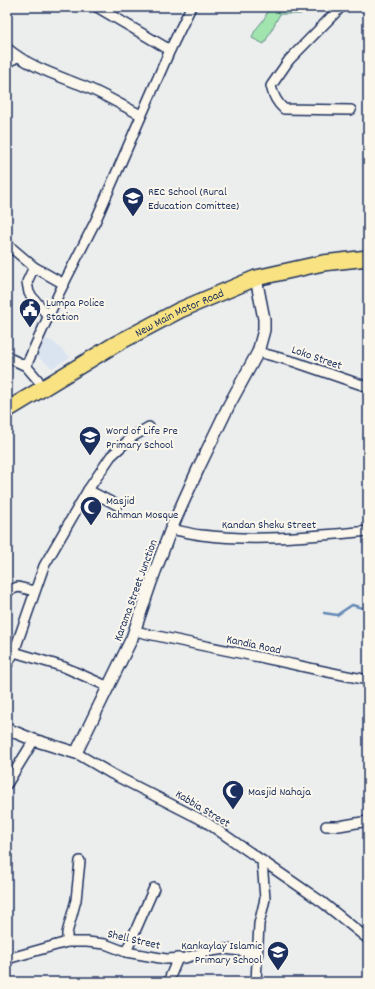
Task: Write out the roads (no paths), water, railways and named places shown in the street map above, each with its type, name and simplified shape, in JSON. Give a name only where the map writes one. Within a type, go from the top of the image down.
[{"type":"highway","name":"New Main Motor Road","points":[[7,400],[38,380],[177,303],[254,269],[322,256],[368,250]]},
{"type":"highway","name":"New Main Motor Road","points":[[7,410],[114,345],[180,310],[256,278],[323,263],[368,258]]},
{"type":"street","points":[[97,7],[170,50]]},
{"type":"street","points":[[26,366],[95,222],[170,50],[191,7]]},
{"type":"street","points":[[341,7],[289,60],[271,86],[273,94],[279,105],[284,109],[351,110]]},
{"type":"street","points":[[7,48],[18,57],[87,88],[141,115]]},
{"type":"street","points":[[7,63],[18,57]]},
{"type":"street","points":[[7,244],[34,267],[64,284]]},
{"type":"street","points":[[34,267],[27,282],[28,293],[49,317]]},
{"type":"street","name":"Karama Street Junction","points":[[76,753],[135,631],[151,582],[171,529],[199,467],[219,425],[258,352],[264,330],[264,319],[256,278]]},
{"type":"street","name":"Loko Street","points":[[258,352],[295,362],[368,387]]},
{"type":"street","points":[[7,357],[26,366],[38,380]]},
{"type":"street","points":[[7,665],[10,650],[44,566],[88,490],[111,456],[132,437],[149,427]]},
{"type":"street","points":[[88,490],[117,505]]},
{"type":"street","name":"Kandan Sheku Street","points":[[171,529],[201,535],[250,538],[316,536],[368,531]]},
{"type":"street","points":[[7,591],[18,587],[34,592]]},
{"type":"street","name":"Kandia Road","points":[[135,631],[170,640],[368,680]]},
{"type":"street","points":[[10,650],[64,667],[109,687]]},
{"type":"street","name":"Kabbia Street","points":[[7,729],[34,740],[76,753],[112,774],[206,822],[322,902],[368,939]]},
{"type":"street","points":[[7,784],[34,740]]},
{"type":"street","points":[[326,826],[339,826],[368,821]]},
{"type":"street","points":[[67,942],[67,933],[76,900],[80,861]]},
{"type":"street","points":[[256,982],[256,954],[259,924],[265,899],[262,861]]},
{"type":"street","points":[[126,952],[154,888]]},
{"type":"street","name":"Shell Street","points":[[7,959],[67,942],[105,944],[126,952],[166,959],[185,958],[224,949],[256,954]]},
{"type":"street","points":[[168,982],[178,958]]},
{"type":"waterway","points":[[324,613],[337,615],[352,605],[368,611]]},
{"type":"place","name":"REC School (Rural Education Comittee)","points":[[133,218]]},
{"type":"place","name":"Lumpa Police Station","points":[[30,328]]},
{"type":"place","name":"Word of Life Pre Primary School","points":[[90,456]]},
{"type":"place","name":"Masjid Rahman Mosque","points":[[91,526]]},
{"type":"place","name":"Masjid Nahaja","points":[[233,810]]},
{"type":"place","name":"Kankaylay Islamic Primary School","points":[[278,972]]}]
